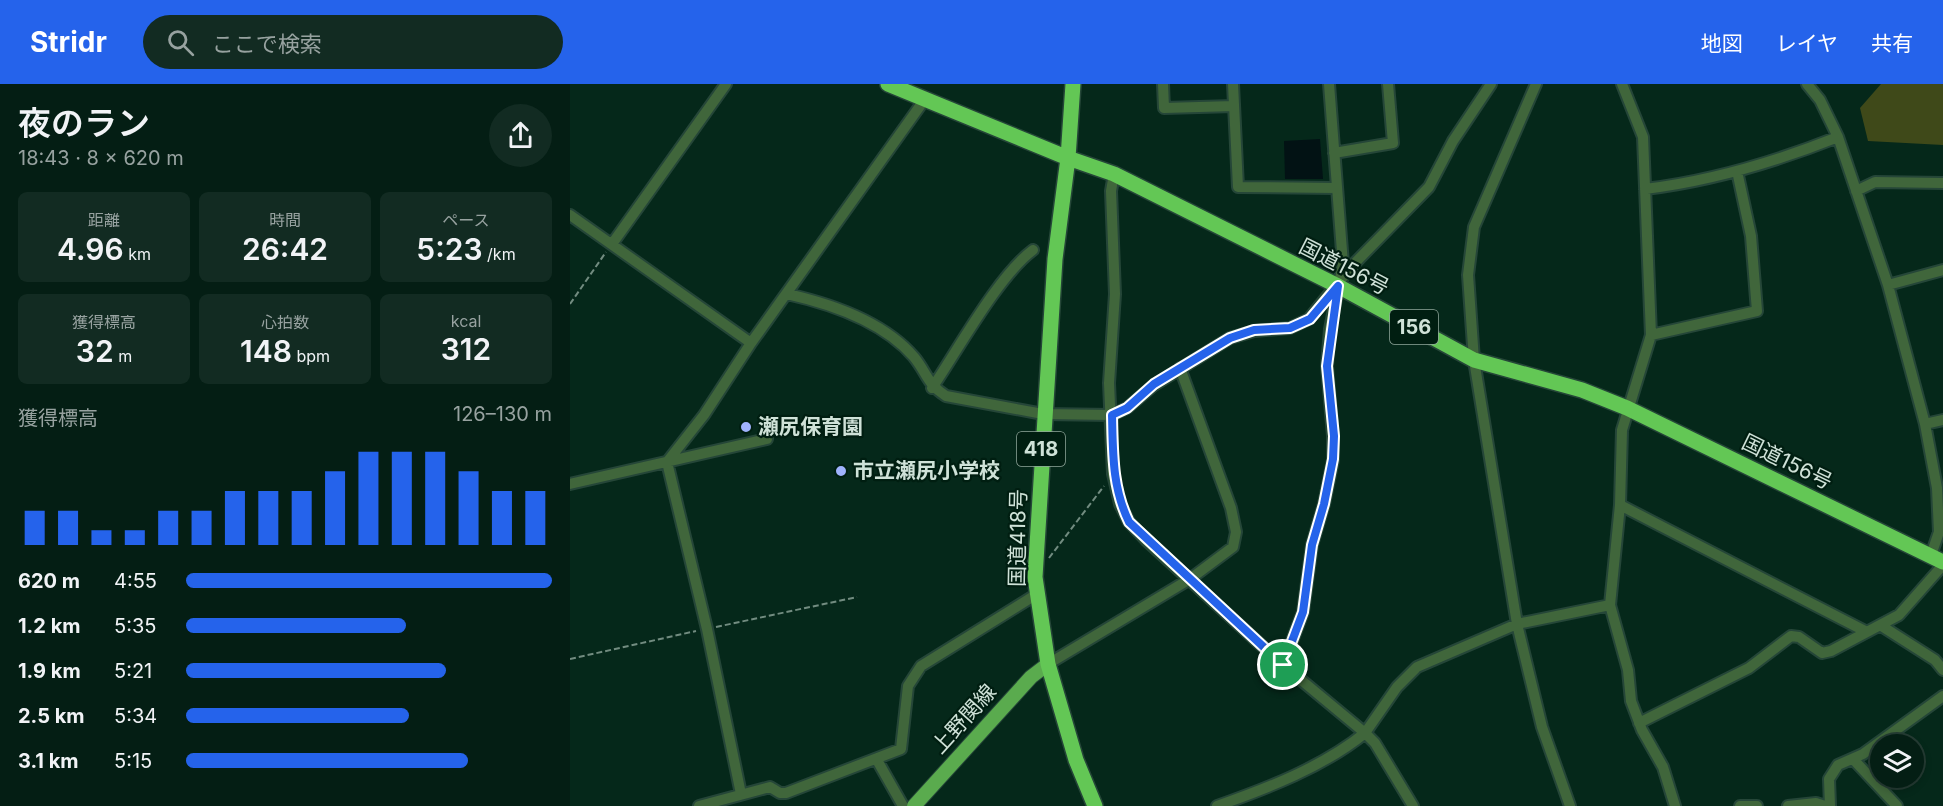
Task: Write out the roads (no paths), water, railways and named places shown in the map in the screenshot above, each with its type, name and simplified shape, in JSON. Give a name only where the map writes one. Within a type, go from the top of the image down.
[{"type":"highway","name":"国道156号","points":[[888,84],[1068,158],[1113,174],[1338,286],[1474,360],[1582,390],[1627,408],[1939,561]]},
{"type":"highway","name":"国道418号","points":[[1073,84],[1068,158],[1055,259],[1043,414],[1035,577],[1048,664],[1076,760],[1095,806]]},
{"type":"main road","name":"上野関線","points":[[914,806],[1031,677],[1048,664]]},
{"type":"street","points":[[612,244],[726,84]]},
{"type":"street","points":[[1163,84],[1164,108],[1234,106]]},
{"type":"street","points":[[1233,84],[1238,187],[1336,188]]},
{"type":"street","points":[[1283,665],[1303,612],[1312,545],[1324,504],[1333,459],[1334,436],[1327,366],[1343,264],[1329,84]]},
{"type":"street","points":[[1334,153],[1393,143],[1388,84]]},
{"type":"street","points":[[1536,84],[1474,227],[1468,275],[1474,360],[1517,624],[1540,718],[1570,806]]},
{"type":"street","points":[[1622,84],[1642,137],[1651,335],[1622,430],[1620,505],[1610,605],[1628,670],[1631,701],[1663,767],[1675,806]]},
{"type":"street","points":[[1640,723],[1685,703],[1749,668],[1791,636],[1799,637],[1822,653],[1831,651],[1899,615],[1939,561],[1937,488],[1925,424],[1888,285],[1838,137],[1820,100],[1807,84]]},
{"type":"street","points":[[787,294],[825,302],[885,331],[915,358],[932,388],[946,396],[1043,414],[1112,415],[1127,408],[1154,384],[1230,338],[1254,330],[1290,328],[1310,319],[1338,286],[1350,267],[1429,187],[1453,141],[1488,85]]},
{"type":"street","points":[[667,462],[704,415],[751,343],[925,99]]},
{"type":"street","points":[[1645,189],[1737,171],[1789,157],[1838,137]]},
{"type":"street","points":[[1651,335],[1757,311],[1751,236],[1737,171]]},
{"type":"street","points":[[1113,174],[1111,191],[1115,294],[1109,383],[1113,474],[1120,504],[1129,522],[1283,665],[1375,743],[1413,806]]},
{"type":"street","points":[[1856,191],[1875,182],[1943,183]]},
{"type":"street","points":[[570,214],[751,343]]},
{"type":"street","points":[[932,388],[1003,283],[1022,258],[1033,250]]},
{"type":"street","points":[[1888,285],[1943,270]]},
{"type":"street","points":[[1048,664],[1190,579],[1227,555],[1233,547],[1236,532],[1231,508],[1180,368]]},
{"type":"street","points":[[1925,424],[1943,420]]},
{"type":"street","points":[[570,484],[767,439]]},
{"type":"street","points":[[667,462],[741,794]]},
{"type":"street","points":[[1620,505],[1865,631]]},
{"type":"street","points":[[699,806],[770,788],[786,793],[901,749],[908,686],[921,666],[1037,594]]},
{"type":"street","points":[[1217,806],[1292,777],[1353,742],[1365,733],[1397,687],[1417,667],[1517,624],[1610,605]]},
{"type":"street","points":[[1880,625],[1935,660],[1943,670]]},
{"type":"street","points":[[1830,806],[1829,779],[1838,765],[1853,759],[1943,696]]},
{"type":"street","points":[[1853,759],[1897,806]]},
{"type":"street","points":[[877,760],[903,806]]},
{"type":"street","points":[[1788,806],[1816,803],[1825,806]]},
{"type":"street","points":[[1740,806],[1757,806]]},
{"type":"place","name":"瀬尻保育園","points":[[746,427]]},
{"type":"place","name":"市立瀬尻小学校","points":[[841,471]]}]
